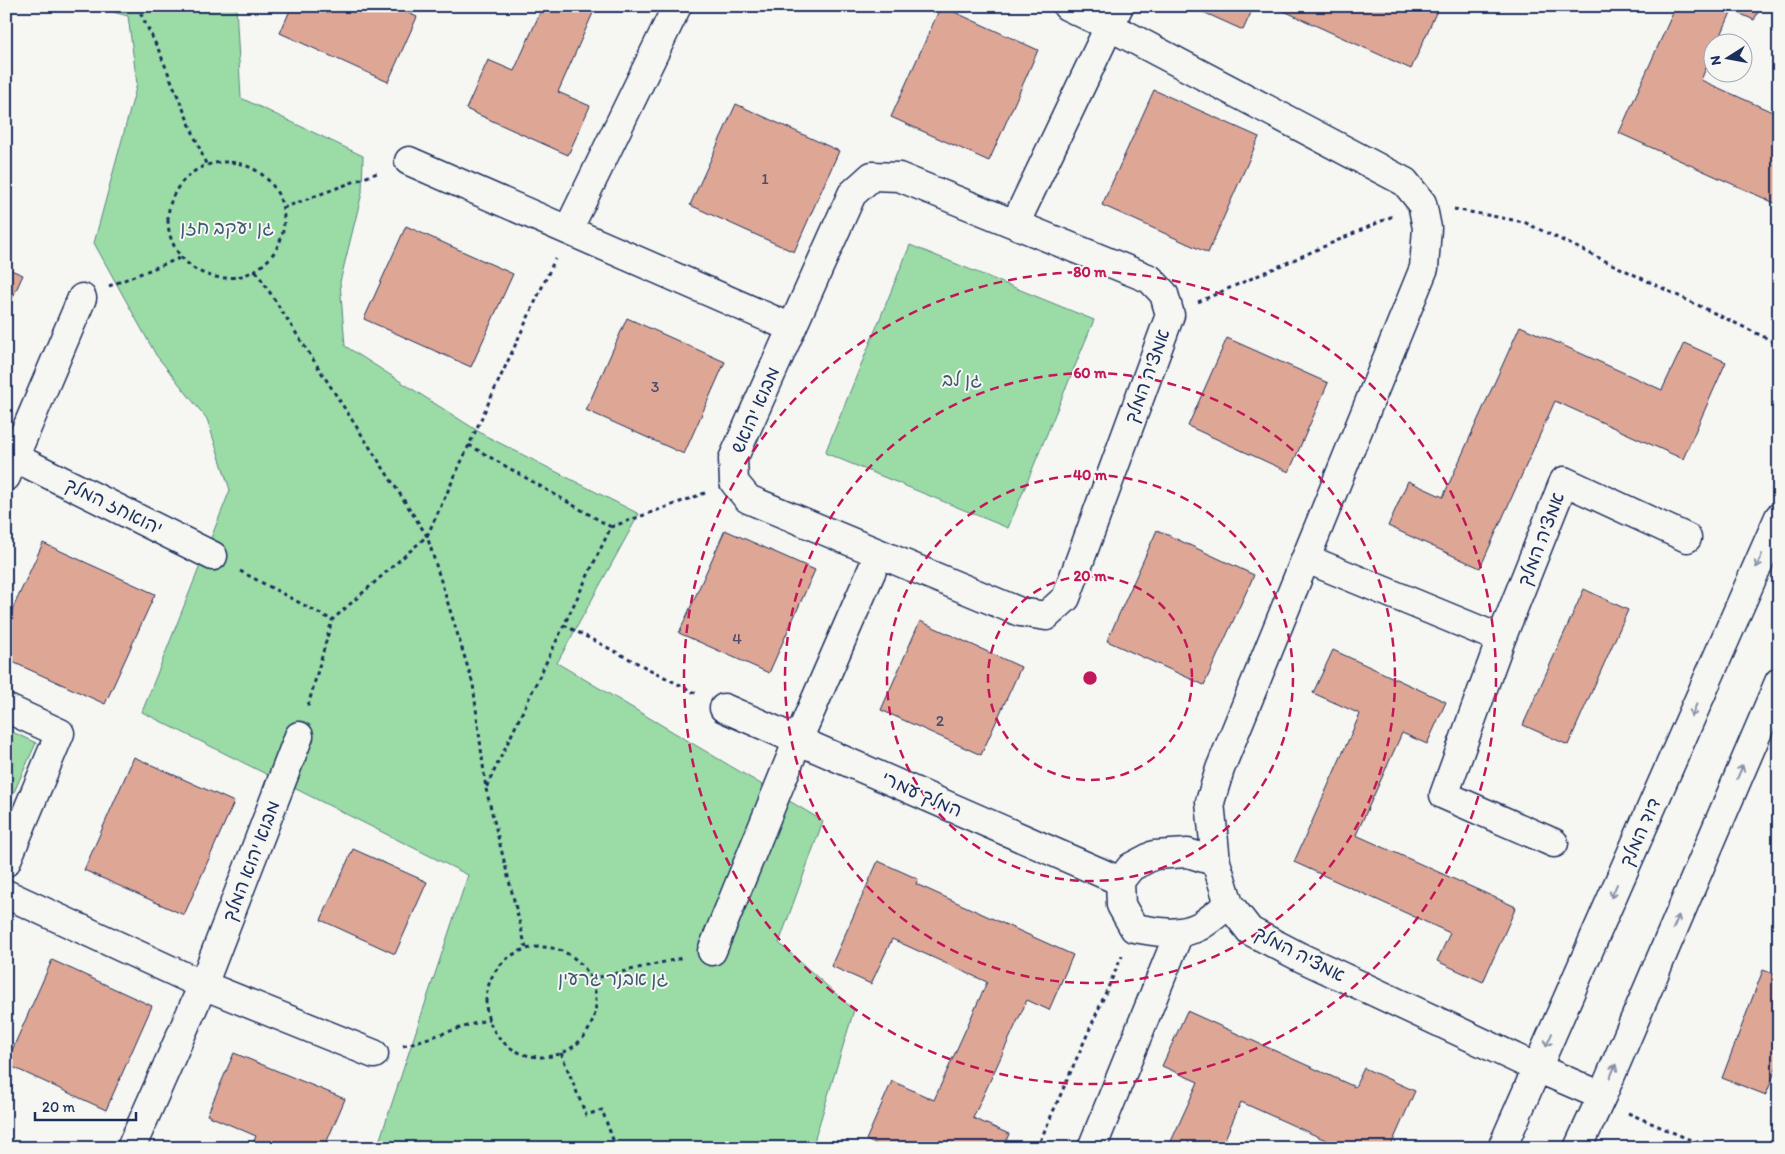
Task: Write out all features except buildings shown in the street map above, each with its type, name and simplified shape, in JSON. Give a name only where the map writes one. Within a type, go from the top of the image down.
[{"type":"street","points":[[568,230],[677,6]]},
{"type":"street","name":"אמציה המלך","points":[[1067,6],[1114,16],[1405,182],[1422,203],[1427,228],[1424,268],[1220,769],[1210,802],[1216,862],[1229,904],[1250,931],[1302,958],[1537,1068],[1602,1096]]},
{"type":"street","points":[[1015,224],[1114,16]]},
{"type":"street","points":[[409,161],[792,328]]},
{"type":"street","name":"מבוא יהואש","points":[[734,482],[733,458],[852,194],[872,176],[899,177],[1015,224]]},
{"type":"street","name":"אמציה המלך","points":[[879,554],[1020,612],[1046,616],[1066,598],[1170,315],[1164,294],[1150,279],[1015,224]]},
{"type":"street","name":"יהואחז המלך","points":[[82,298],[9,462],[213,556]]},
{"type":"street","name":"אמציה המלך","points":[[1554,843],[1444,795],[1502,639],[1564,481],[1687,538]]},
{"type":"street","points":[[712,951],[798,740],[879,554],[748,499],[734,482]]},
{"type":"street","name":"דוד המלך","points":[[1502,1148],[1779,517]]},
{"type":"street","points":[[1307,559],[1502,639]]},
{"type":"street","points":[[1578,1148],[1779,682]]},
{"type":"street","points":[[6,708],[60,733],[6,862]]},
{"type":"street","name":"המלך עמרי","points":[[724,708],[1120,881]]},
{"type":"street","name":"מבוא יהוא המלך","points":[[132,1148],[203,985],[299,736]]},
{"type":"street","points":[[1216,862],[1188,853],[1154,855],[1130,867],[1120,881],[1121,905],[1134,928],[1164,933],[1179,933],[1200,926],[1229,904]]},
{"type":"street","points":[[6,894],[203,985],[374,1054]]},
{"type":"street","points":[[1092,1148],[1179,933]]},
{"type":"path","points":[[137,6],[159,51],[206,164]]},
{"type":"path","points":[[226,161],[245,164],[263,174],[276,189],[283,208],[284,226],[279,244],[270,258],[256,270],[224,279],[208,276],[180,258],[171,241],[167,223],[169,204],[176,187],[189,173],[206,164],[226,161]]},
{"type":"path","points":[[283,208],[409,161]]},
{"type":"path","points":[[1170,315],[1422,203],[1524,222],[1779,344]]},
{"type":"path","points":[[299,736],[332,620],[427,536],[568,230]]},
{"type":"path","points":[[82,298],[180,258]]},
{"type":"path","points":[[256,270],[427,536],[473,684],[486,789],[526,948]]},
{"type":"path","points":[[469,445],[611,527]]},
{"type":"path","points":[[486,789],[611,527],[734,482]]},
{"type":"path","points":[[213,556],[332,620]]},
{"type":"path","points":[[564,624],[724,708]]},
{"type":"path","points":[[1037,1148],[1134,928]]},
{"type":"path","points":[[542,946],[557,949],[571,956],[583,966],[591,980],[595,1006],[588,1031],[576,1044],[561,1053],[544,1057],[526,1055],[510,1048],[497,1035],[488,1020],[486,1002],[489,984],[497,968],[510,956],[526,948],[542,946]]},
{"type":"path","points":[[591,980],[712,951]]},
{"type":"path","points":[[374,1054],[488,1020]]},
{"type":"path","points":[[561,1053],[586,1115],[602,1110],[616,1148]]},
{"type":"path","points":[[1602,1096],[1631,1115],[1709,1148]]},
{"type":"green space","points":[[91,6],[236,6],[241,98],[363,156],[362,193],[340,282],[345,346],[484,435],[639,514],[557,663],[823,821],[779,943],[854,1010],[812,1148],[377,1148],[468,875],[142,712],[230,490],[207,419],[156,355],[94,243],[137,84],[128,16]]},
{"type":"green space","name":"גן לב","points":[[910,245],[1094,320],[1008,528],[825,453]]},
{"type":"green space","points":[[6,729],[36,743],[6,810]]},
{"type":"park label","name":"גן יעקב חזן","points":[[227,227]]},
{"type":"park label","name":"גן אבנר גרעין","points":[[613,978]]}]
